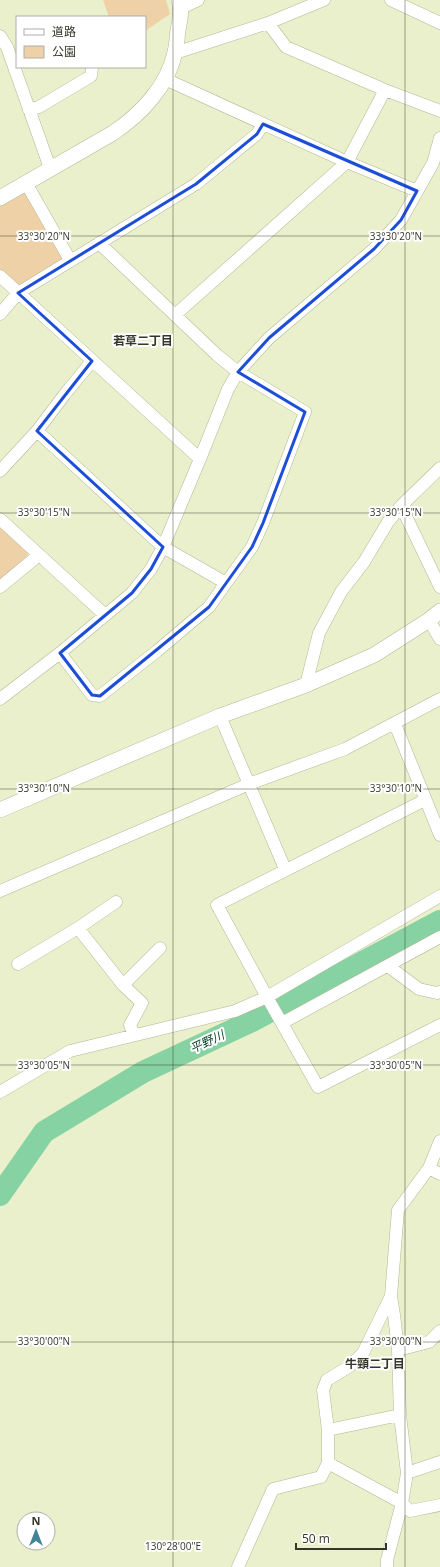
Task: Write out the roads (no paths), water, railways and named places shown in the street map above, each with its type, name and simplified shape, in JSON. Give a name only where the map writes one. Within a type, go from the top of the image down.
[{"type":"street","points":[[0,198],[129,123],[148,104],[165,79],[175,53],[180,4],[198,0]]},
{"type":"street","points":[[175,53],[268,23],[324,0]]},
{"type":"street","points":[[391,0],[440,23]]},
{"type":"street","points":[[268,23],[286,47],[385,90],[440,110]]},
{"type":"street","points":[[0,36],[12,45],[16,60]]},
{"type":"street","points":[[18,68],[29,110],[50,168]]},
{"type":"street","points":[[29,110],[38,107],[90,76],[92,68]]},
{"type":"street","points":[[165,79],[347,162],[417,191]]},
{"type":"street","points":[[175,315],[347,162],[385,90]]},
{"type":"street","points":[[0,314],[18,293],[196,184],[257,134],[263,124]]},
{"type":"street","points":[[0,699],[60,653],[132,593],[151,569],[163,546],[228,389],[238,372],[269,338],[374,250],[400,220],[432,163],[440,138]]},
{"type":"street","points":[[26,183],[70,260]]},
{"type":"street","points":[[60,653],[92,695],[100,696],[157,651],[208,607],[252,547],[263,523],[305,412],[238,372],[217,355],[99,243]]},
{"type":"street","points":[[0,276],[200,459]]},
{"type":"street","points":[[0,471],[37,431],[64,394],[92,361]]},
{"type":"street","points":[[37,431],[163,546],[226,583]]},
{"type":"street","points":[[306,685],[318,633],[340,592],[364,562],[388,522],[401,506],[440,468]]},
{"type":"street","points":[[401,506],[440,587]]},
{"type":"street","points":[[0,519],[105,615]]},
{"type":"street","points":[[0,587],[38,555]]},
{"type":"street","points":[[0,810],[220,716],[306,685],[374,655],[435,616],[440,639]]},
{"type":"street","points":[[0,891],[249,784],[345,749],[440,699]]},
{"type":"street","points":[[220,716],[285,869]]},
{"type":"street","points":[[394,724],[440,835]]},
{"type":"street","points":[[425,800],[285,869],[217,905],[318,1087],[440,1025]]},
{"type":"street","points":[[0,1092],[70,1051],[234,1012],[267,997],[440,896]]},
{"type":"street","points":[[18,964],[78,928],[116,902]]},
{"type":"street","points":[[78,928],[123,985],[142,1003],[130,1025],[134,1035]]},
{"type":"street","points":[[282,1023],[440,937]]},
{"type":"street","points":[[123,985],[160,948]]},
{"type":"street","points":[[388,966],[419,989],[437,993],[440,992]]},
{"type":"street","points":[[387,1567],[386,1560],[402,1503],[406,1473],[400,1415],[398,1350],[390,1296],[398,1210],[435,1171],[440,1141]]},
{"type":"street","points":[[238,1567],[273,1489],[321,1477],[328,1463],[328,1430],[323,1390],[327,1380],[350,1366],[363,1353],[390,1296]]},
{"type":"street","points":[[398,1350],[429,1342],[440,1331]]},
{"type":"street","points":[[328,1430],[400,1415]]},
{"type":"street","points":[[406,1473],[440,1462]]},
{"type":"street","points":[[328,1463],[402,1503],[410,1511],[440,1505]]},
{"type":"waterway","name":"平野川","points":[[0,1195],[44,1132],[143,1072],[252,1021],[440,921]]},
{"type":"district","name":"若草二丁目","points":[[143,341]]},
{"type":"district","name":"牛頸二丁目","points":[[375,1364]]}]
